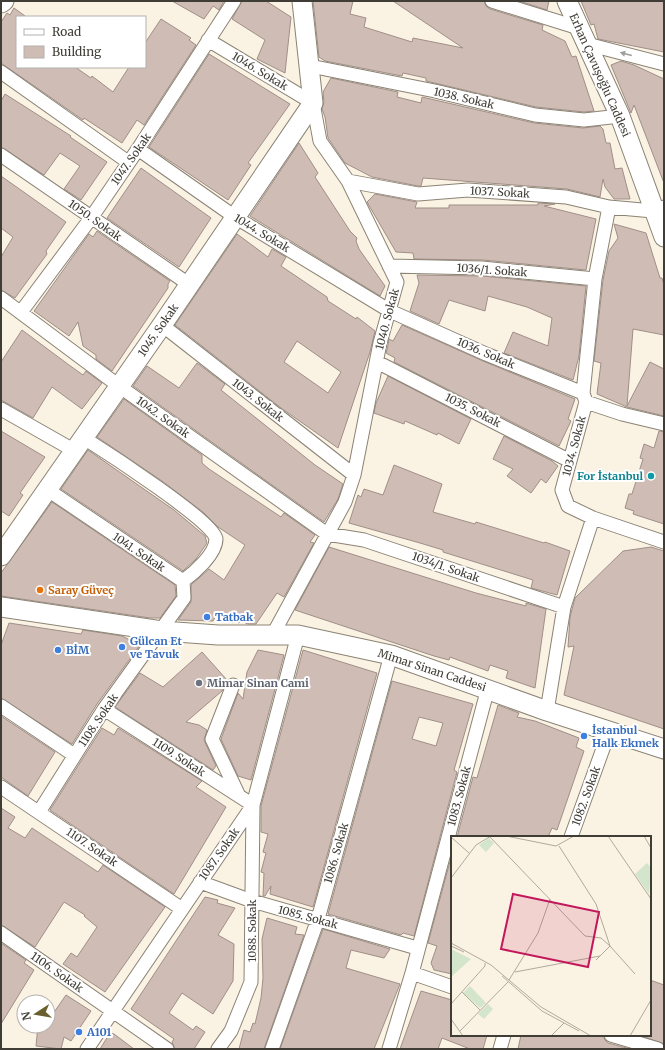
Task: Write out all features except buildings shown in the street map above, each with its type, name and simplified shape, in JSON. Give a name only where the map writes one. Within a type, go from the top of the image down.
[{"type":"street","name":"1047. Sokak","points":[[21,312],[91,218],[138,149],[234,1]]},
{"type":"street","name":"1040. Sokak","points":[[272,636],[345,502],[354,474],[377,362],[397,282],[348,181],[320,141],[313,103],[302,1]]},
{"type":"street","points":[[492,1],[583,36],[664,64]]},
{"type":"street","name":"Erhan Çavuşoğlu Caddesi","points":[[568,2],[620,116],[659,209],[664,237]]},
{"type":"street","name":"1046. Sokak","points":[[208,40],[313,103]]},
{"type":"street","name":"1038. Sokak","points":[[310,66],[435,91],[535,115],[584,120],[620,116]]},
{"type":"street","points":[[1,72],[128,162]]},
{"type":"street","name":"1045. Sokak","points":[[1,556],[162,326],[313,103]]},
{"type":"street","name":"1044. Sokak","points":[[138,149],[235,217],[390,311]]},
{"type":"street","name":"1050. Sokak","points":[[1,155],[190,285]]},
{"type":"street","name":"1037. Sokak","points":[[348,181],[418,194],[468,190],[566,198],[609,208],[659,209]]},
{"type":"street","name":"1034. Sokak","points":[[609,208],[595,279],[584,397],[562,490],[568,506],[593,518],[664,542]]},
{"type":"street","name":"1036/1. Sokak","points":[[389,266],[482,268],[595,279]]},
{"type":"street","name":"1042. Sokak","points":[[1,298],[119,386],[327,534]]},
{"type":"street","name":"1036. Sokak","points":[[390,311],[622,414],[664,424]]},
{"type":"street","name":"1043. Sokak","points":[[162,326],[354,474]]},
{"type":"street","name":"1035. Sokak","points":[[377,362],[570,461]]},
{"type":"street","points":[[1,409],[80,444],[145,478],[196,517],[215,534],[216,540],[212,551],[198,570],[183,581],[184,598],[162,631]]},
{"type":"street","name":"1041. Sokak","points":[[48,490],[183,581]]},
{"type":"street","points":[[547,711],[564,607],[593,518]]},
{"type":"street","name":"1034/1. Sokak","points":[[327,534],[364,540],[564,607]]},
{"type":"street","name":"Mimar Sinan Caddesi","points":[[1,607],[162,631],[218,635],[298,636],[391,655],[488,688],[547,711],[664,749]]},
{"type":"street","name":"1108. Sokak","points":[[39,812],[104,709],[162,631]]},
{"type":"street","name":"1087. Sokak","points":[[88,1049],[200,882],[254,805],[298,636]]},
{"type":"street","name":"1086. Sokak","points":[[272,1049],[318,919],[391,655]]},
{"type":"street","points":[[233,686],[212,739],[240,796]]},
{"type":"street","name":"1083. Sokak","points":[[389,1049],[412,973],[417,948],[488,688]]},
{"type":"street","points":[[1,706],[74,755]]},
{"type":"street","name":"1109. Sokak","points":[[104,709],[254,805]]},
{"type":"street","name":"1082. Sokak","points":[[572,836],[609,732]]},
{"type":"street","name":"1107. Sokak","points":[[1,787],[182,909]]},
{"type":"street","name":"1088. Sokak","points":[[218,1049],[231,1031],[251,982],[254,805]]},
{"type":"street","name":"1085. Sokak","points":[[200,882],[252,901],[417,948]]},
{"type":"street","name":"1106. Sokak","points":[[1,933],[167,1049]]},
{"type":"street","points":[[412,973],[451,987]]},
{"type":"street","points":[[500,1049],[504,1036]]},
{"type":"street","points":[[614,1036],[658,1049]]},
{"type":"place","name":"For İstanbul","points":[[651,476]]},
{"type":"place","name":"Saray Güveç","points":[[40,590]]},
{"type":"place","name":"Tatbak","points":[[207,617]]},
{"type":"place","name":"Gülcan Et ve Tavuk","points":[[122,647]]},
{"type":"place","name":"BİM","points":[[58,650]]},
{"type":"place","name":"Mimar Sinan Cami","points":[[199,683]]},
{"type":"place","name":"İstanbul Halk Ekmek","points":[[584,736]]},
{"type":"place","name":"A101","points":[[79,1032]]}]
